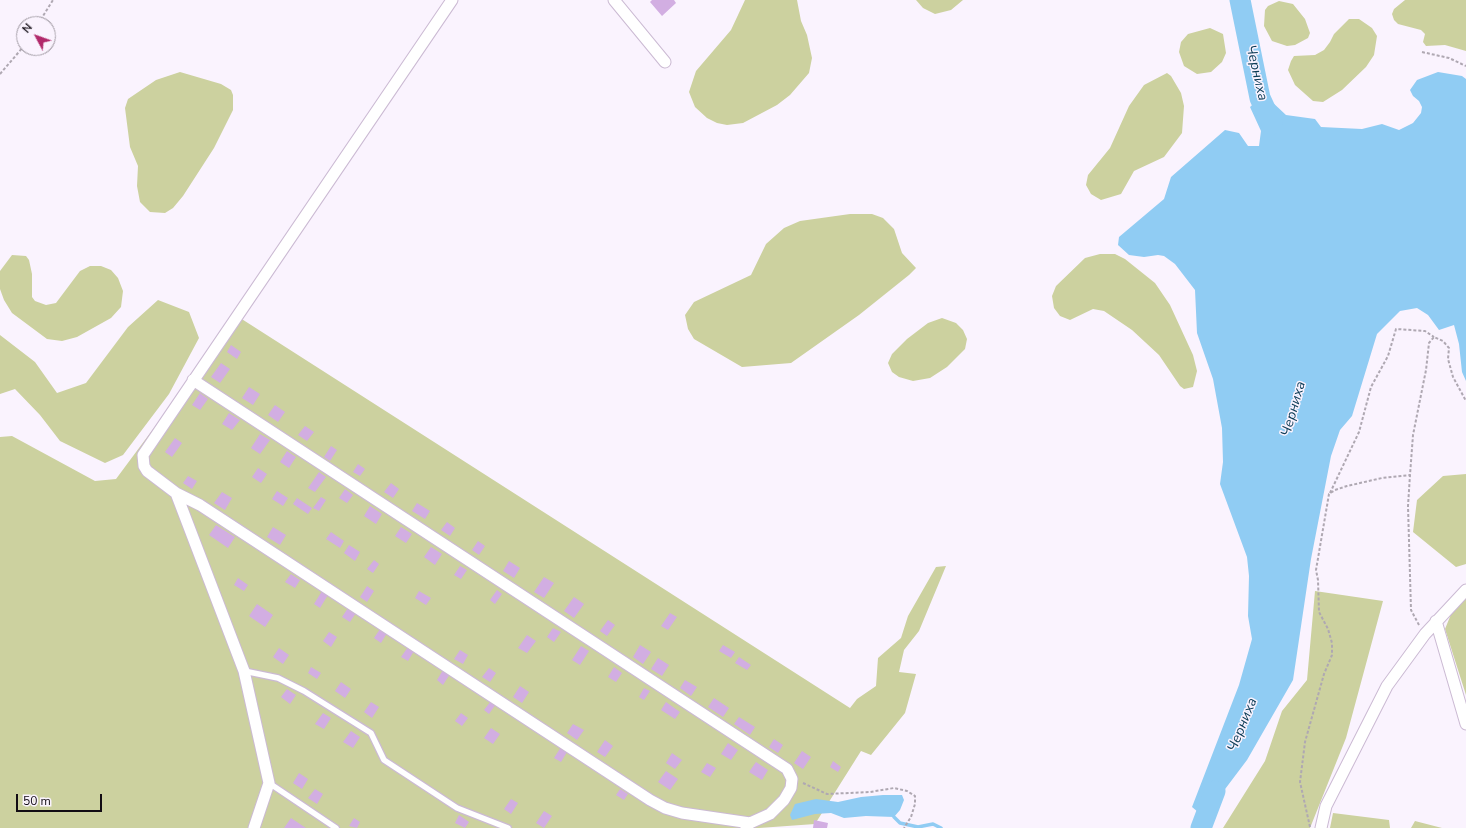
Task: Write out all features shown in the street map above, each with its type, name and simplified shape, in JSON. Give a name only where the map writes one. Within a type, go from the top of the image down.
[{"type":"street","points":[[193,380],[787,769],[792,779],[791,788],[784,800],[770,814],[748,825],[682,813],[665,808],[650,800],[200,505],[176,493],[147,471],[143,460],[143,455],[193,380],[452,0]]},
{"type":"street","points":[[614,0],[665,62]]},
{"type":"street","points":[[176,493],[244,671],[269,783],[254,828]]},
{"type":"street","points":[[1321,828],[1326,806],[1387,686],[1425,634],[1466,590]]},
{"type":"street","points":[[1436,621],[1466,724]]},
{"type":"lane","points":[[244,671],[278,678],[304,690],[371,733],[384,760],[457,808],[508,828]]},
{"type":"lane","points":[[269,783],[336,828]]},
{"type":"path","points":[[43,16],[53,0]]},
{"type":"path","points":[[1422,52],[1448,58],[1466,66]]},
{"type":"path","points":[[0,74],[16,55]]},
{"type":"path","points":[[1310,828],[1300,782],[1305,742],[1324,674],[1332,655],[1332,643],[1328,630],[1319,612],[1318,580],[1316,570],[1329,494],[1359,432],[1371,387],[1388,356],[1396,329],[1425,331],[1443,341],[1449,348],[1448,359],[1453,377],[1466,401]]},
{"type":"path","points":[[1425,634],[1411,610],[1408,506],[1413,435],[1426,370],[1429,343],[1434,337]]},
{"type":"path","points":[[1329,494],[1335,490],[1347,486],[1382,478],[1410,475]]},
{"type":"path","points":[[792,779],[827,794],[870,792],[894,788],[907,791],[915,796],[915,804],[911,817],[904,828]]},
{"type":"green space","points":[[745,0],[797,0],[801,21],[807,35],[812,58],[809,73],[790,95],[777,105],[743,123],[727,125],[717,123],[707,118],[695,107],[689,92],[696,71],[731,30]]},
{"type":"green space","points":[[916,0],[963,0],[951,10],[935,14],[923,8]]},
{"type":"green space","points":[[1405,0],[1466,0],[1466,51],[1445,45],[1426,46],[1423,42],[1425,34],[1421,30],[1398,24],[1394,20],[1392,14],[1394,9]]},
{"type":"green space","points":[[1279,1],[1293,4],[1305,19],[1310,33],[1308,38],[1295,45],[1287,46],[1272,41],[1264,26],[1265,10],[1268,6]]},
{"type":"green space","points":[[1349,19],[1359,19],[1372,28],[1377,36],[1374,55],[1366,67],[1342,90],[1323,102],[1313,101],[1295,85],[1288,70],[1291,61],[1294,56],[1315,55],[1324,50],[1334,34]]},
{"type":"green space","points":[[1210,28],[1223,34],[1226,53],[1222,62],[1211,72],[1197,74],[1184,66],[1179,52],[1181,42],[1188,34]]},
{"type":"green space","points":[[180,72],[221,84],[231,90],[233,95],[233,110],[214,148],[183,196],[173,208],[165,213],[150,212],[140,202],[137,186],[138,166],[130,147],[125,108],[128,99],[156,80]]},
{"type":"green space","points":[[1167,73],[1171,76],[1181,93],[1184,106],[1182,133],[1164,157],[1134,171],[1121,194],[1101,200],[1091,194],[1086,185],[1088,175],[1110,148],[1129,106],[1144,85]]},
{"type":"green space","points":[[850,214],[872,214],[883,218],[894,229],[902,253],[916,268],[859,315],[791,363],[742,367],[694,339],[688,329],[685,315],[694,302],[751,275],[766,244],[784,228],[800,221]]},
{"type":"green space","points":[[1100,254],[1115,254],[1125,259],[1155,283],[1170,305],[1193,355],[1197,371],[1193,387],[1184,389],[1180,386],[1159,355],[1132,330],[1104,311],[1093,309],[1070,320],[1060,316],[1054,308],[1052,296],[1056,286],[1085,258]]},
{"type":"green space","points":[[12,255],[26,256],[29,260],[32,274],[32,297],[35,301],[46,305],[56,303],[80,271],[90,266],[101,266],[111,270],[118,278],[123,291],[121,307],[111,318],[77,337],[62,341],[47,339],[12,313],[4,300],[0,289],[0,271]]},
{"type":"green space","points":[[158,300],[189,312],[199,338],[169,394],[123,455],[105,463],[60,441],[40,415],[15,389],[0,394],[0,335],[35,362],[57,393],[86,383],[128,327]]},
{"type":"green space","points":[[237,316],[850,708],[857,699],[876,686],[878,658],[901,638],[908,616],[936,567],[946,566],[919,631],[904,650],[899,672],[916,674],[905,713],[871,755],[861,751],[815,824],[759,828],[0,828],[0,437],[12,436],[95,481],[116,479]]},
{"type":"green space","points":[[942,318],[956,323],[963,330],[967,339],[965,349],[947,367],[930,378],[913,381],[899,377],[892,372],[888,363],[892,354],[907,339],[928,323]]},
{"type":"green space","points":[[1466,474],[1466,564],[1456,567],[1413,532],[1417,500],[1443,476]]},
{"type":"green space","points":[[1315,591],[1383,601],[1346,738],[1310,828],[1223,828],[1265,761],[1282,711],[1307,680]]},
{"type":"green space","points":[[1466,593],[1466,695],[1445,629],[1456,602]]},
{"type":"green space","points":[[1333,813],[1389,820],[1390,828],[1330,828]]},
{"type":"green space","points":[[1415,821],[1442,828],[1411,828]]},
{"type":"water","points":[[1438,72],[1462,76],[1466,79],[1466,381],[1462,372],[1459,344],[1454,325],[1439,330],[1428,315],[1417,308],[1400,311],[1377,334],[1352,416],[1340,430],[1331,456],[1311,559],[1293,680],[1247,760],[1204,817],[1192,807],[1239,685],[1252,639],[1248,616],[1249,576],[1247,557],[1220,484],[1223,462],[1222,428],[1213,379],[1197,333],[1195,290],[1175,264],[1164,256],[1158,255],[1144,257],[1129,255],[1118,245],[1119,237],[1164,199],[1171,177],[1225,130],[1239,133],[1248,146],[1259,146],[1261,131],[1250,107],[1260,98],[1270,100],[1286,115],[1315,119],[1321,127],[1362,129],[1382,124],[1399,130],[1413,123],[1421,113],[1422,107],[1410,90],[1417,80]]},
{"type":"water","points":[[902,795],[904,800],[900,810],[894,817],[866,816],[844,818],[831,813],[815,814],[792,820],[790,815],[795,804],[816,799],[838,802],[861,797]]},
{"type":"building","points":[[652,0],[674,0],[676,3],[662,16],[650,2]]},
{"type":"building","points":[[231,345],[241,352],[237,359],[227,352]]},
{"type":"building","points":[[221,363],[230,369],[220,383],[211,377]]},
{"type":"building","points":[[249,387],[260,394],[253,405],[242,398]]},
{"type":"building","points":[[200,393],[208,399],[200,410],[192,405]]},
{"type":"building","points":[[275,405],[285,412],[278,422],[268,415]]},
{"type":"building","points":[[229,413],[240,420],[232,430],[222,424]]},
{"type":"building","points":[[305,426],[314,432],[307,441],[298,435]]},
{"type":"building","points":[[260,434],[270,440],[260,454],[251,448]]},
{"type":"building","points":[[175,438],[182,443],[172,457],[165,452]]},
{"type":"building","points":[[331,446],[337,450],[330,461],[324,457]]},
{"type":"building","points":[[287,451],[296,457],[289,468],[280,462]]},
{"type":"building","points":[[358,464],[365,469],[360,476],[353,472]]},
{"type":"building","points":[[258,468],[267,474],[261,483],[252,477]]},
{"type":"building","points":[[319,472],[326,477],[315,492],[308,488]]},
{"type":"building","points":[[188,476],[197,481],[192,489],[183,483]]},
{"type":"building","points":[[391,483],[399,489],[393,498],[384,492]]},
{"type":"building","points":[[345,489],[353,495],[347,503],[339,498]]},
{"type":"building","points":[[277,491],[288,498],[283,506],[272,499]]},
{"type":"building","points":[[222,492],[232,498],[225,510],[214,503]]},
{"type":"building","points":[[321,497],[326,500],[319,511],[313,508]]},
{"type":"building","points":[[297,498],[312,508],[308,514],[293,504]]},
{"type":"building","points":[[417,503],[430,511],[425,519],[412,511]]},
{"type":"building","points":[[370,506],[382,514],[376,524],[364,516]]},
{"type":"building","points":[[447,522],[455,528],[450,536],[441,530]]},
{"type":"building","points":[[216,525],[235,537],[228,548],[209,535]]},
{"type":"building","points":[[273,527],[286,535],[280,545],[267,537]]},
{"type":"building","points":[[401,527],[412,534],[406,543],[395,536]]},
{"type":"building","points":[[331,532],[344,541],[340,548],[326,539]]},
{"type":"building","points":[[478,541],[485,546],[479,555],[472,550]]},
{"type":"building","points":[[349,545],[360,552],[355,561],[344,553]]},
{"type":"building","points":[[431,547],[442,554],[435,565],[424,557]]},
{"type":"building","points":[[374,560],[379,564],[373,573],[367,569]]},
{"type":"building","points":[[509,561],[520,568],[514,578],[503,571]]},
{"type":"building","points":[[460,566],[467,570],[461,579],[454,575]]},
{"type":"building","points":[[291,574],[300,580],[295,588],[285,582]]},
{"type":"building","points":[[544,577],[554,583],[544,598],[534,592]]},
{"type":"building","points":[[238,578],[248,585],[244,591],[234,585]]},
{"type":"building","points":[[367,586],[374,591],[367,602],[360,597]]},
{"type":"building","points":[[497,590],[502,594],[495,604],[490,600]]},
{"type":"building","points":[[322,591],[328,595],[320,608],[314,604]]},
{"type":"building","points":[[419,591],[431,598],[426,605],[415,598]]},
{"type":"building","points":[[574,597],[584,604],[574,618],[564,611]]},
{"type":"building","points":[[257,604],[273,615],[265,627],[249,616]]},
{"type":"building","points":[[348,608],[356,613],[350,622],[342,617]]},
{"type":"building","points":[[670,613],[677,617],[668,630],[661,626]]},
{"type":"building","points":[[608,620],[615,625],[607,636],[600,631]]},
{"type":"building","points":[[553,628],[561,632],[554,642],[547,637]]},
{"type":"building","points":[[380,629],[387,633],[381,643],[374,638]]},
{"type":"building","points":[[329,632],[337,637],[331,647],[323,641]]},
{"type":"building","points":[[527,635],[536,641],[527,653],[518,648]]},
{"type":"building","points":[[640,645],[651,652],[643,664],[633,657]]},
{"type":"building","points":[[723,645],[735,652],[731,658],[719,651]]},
{"type":"building","points":[[581,646],[589,651],[580,665],[572,660]]},
{"type":"building","points":[[408,647],[414,651],[408,661],[401,657]]},
{"type":"building","points":[[279,648],[289,655],[283,664],[273,657]]},
{"type":"building","points":[[460,650],[468,655],[463,664],[454,659]]},
{"type":"building","points":[[739,657],[751,665],[747,670],[735,663]]},
{"type":"building","points":[[658,658],[669,665],[662,676],[651,669]]},
{"type":"building","points":[[311,667],[321,673],[317,679],[308,673]]},
{"type":"building","points":[[614,667],[622,673],[616,682],[608,677]]},
{"type":"building","points":[[489,668],[496,673],[490,682],[482,677]]},
{"type":"building","points":[[443,670],[450,674],[443,685],[437,680]]},
{"type":"building","points":[[685,680],[697,687],[691,696],[680,688]]},
{"type":"building","points":[[341,682],[351,689],[345,698],[335,691]]},
{"type":"building","points":[[520,686],[529,692],[522,703],[513,697]]},
{"type":"building","points":[[644,688],[650,691],[644,700],[639,697]]},
{"type":"building","points":[[287,689],[296,695],[290,704],[281,697]]},
{"type":"building","points":[[714,698],[729,708],[723,717],[708,707]]},
{"type":"building","points":[[491,701],[496,704],[489,714],[484,710]]},
{"type":"building","points":[[371,702],[379,707],[372,718],[364,712]]},
{"type":"building","points":[[666,702],[680,712],[675,719],[661,710]]},
{"type":"building","points":[[323,713],[331,718],[324,729],[315,724]]},
{"type":"building","points":[[461,713],[468,718],[462,726],[455,721]]},
{"type":"building","points":[[739,717],[755,727],[750,735],[734,724]]},
{"type":"building","points":[[573,724],[584,730],[577,740],[567,733]]},
{"type":"building","points":[[491,728],[500,734],[493,744],[484,738]]},
{"type":"building","points":[[351,731],[360,737],[353,748],[343,742]]},
{"type":"building","points":[[774,739],[783,745],[778,753],[769,747]]},
{"type":"building","points":[[605,740],[613,746],[605,757],[597,752]]},
{"type":"building","points":[[728,743],[738,750],[731,760],[721,754]]},
{"type":"building","points":[[561,747],[567,752],[561,762],[554,758]]},
{"type":"building","points":[[802,751],[811,757],[803,769],[794,763]]},
{"type":"building","points":[[672,753],[682,760],[675,769],[666,763]]},
{"type":"building","points":[[833,761],[841,767],[838,772],[830,767]]},
{"type":"building","points":[[756,762],[768,770],[762,780],[749,772]]},
{"type":"building","points":[[707,763],[716,768],[710,777],[701,772]]},
{"type":"building","points":[[666,771],[678,779],[670,790],[658,782]]},
{"type":"building","points":[[299,773],[308,779],[302,789],[293,783]]},
{"type":"building","points":[[315,789],[323,794],[317,804],[308,798]]},
{"type":"building","points":[[620,789],[628,794],[624,800],[616,795]]},
{"type":"building","points":[[511,799],[518,803],[511,814],[504,809]]},
{"type":"building","points":[[544,811],[552,816],[544,828],[536,823]]},
{"type":"building","points":[[459,815],[469,822],[465,828],[455,823]]},
{"type":"building","points":[[291,818],[306,828],[284,828]]},
{"type":"building","points":[[354,818],[360,822],[357,828],[349,826]]},
{"type":"building","points":[[814,820],[828,823],[827,828],[813,828]]},
{"type":"waterway","name":"Черниха","points":[[1240,0],[1260,98],[1272,124]]},
{"type":"waterway","name":"Черниха","points":[[1201,828],[1215,791]]},
{"type":"waterway","points":[[894,817],[900,823],[918,827],[933,824],[941,828]]}]
